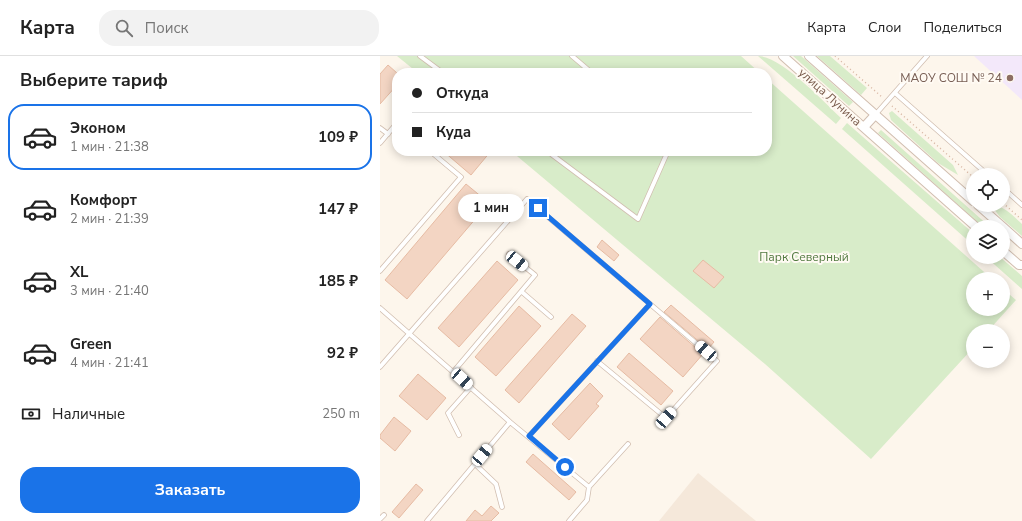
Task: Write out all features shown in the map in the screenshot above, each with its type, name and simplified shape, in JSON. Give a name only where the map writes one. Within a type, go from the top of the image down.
[{"type":"street","name":"улица Лунина","points":[[783,56],[864,127],[875,115],[809,56]]},
{"type":"street","points":[[875,115],[966,195]]},
{"type":"street","points":[[864,127],[968,220]]},
{"type":"street","points":[[986,212],[995,220]]},
{"type":"street","points":[[1010,233],[1022,244]]},
{"type":"street","points":[[1010,257],[1019,265],[1022,265]]},
{"type":"lane","points":[[420,56],[436,68]]},
{"type":"lane","points":[[572,56],[586,68]]},
{"type":"lane","name":"улица Лунина","points":[[875,115],[927,56]]},
{"type":"lane","points":[[895,93],[980,168]]},
{"type":"lane","points":[[380,128],[388,134]]},
{"type":"lane","points":[[380,143],[392,129]]},
{"type":"lane","points":[[380,271],[461,177],[436,156]]},
{"type":"lane","points":[[554,156],[638,219],[666,156]]},
{"type":"lane","points":[[1010,194],[1022,205]]},
{"type":"lane","points":[[380,367],[527,199],[717,360],[666,418],[597,361]]},
{"type":"lane","points":[[454,371],[535,275],[509,254]]},
{"type":"lane","points":[[522,292],[551,317]]},
{"type":"lane","points":[[529,436],[650,304]]},
{"type":"lane","points":[[380,308],[454,371],[510,422],[529,436],[589,487]]},
{"type":"lane","points":[[459,435],[448,413],[471,387]]},
{"type":"lane","points":[[427,521],[510,422]]},
{"type":"lane","points":[[569,521],[587,500],[589,487],[628,444]]},
{"type":"lane","points":[[477,466],[496,484],[502,507]]},
{"type":"lane","points":[[380,519],[384,515]]},
{"type":"path","points":[[835,56],[966,171]]},
{"type":"path","points":[[1010,209],[1022,220]]},
{"type":"shaded area","name":"МАОУ СОШ № 24","points":[[974,56],[1022,56],[1022,100]]},
{"type":"shaded area","points":[[698,473],[756,521],[659,521]]},
{"type":"green space","points":[[397,56],[741,56],[754,68],[412,68]]},
{"type":"green space","points":[[758,56],[778,63],[790,71],[841,118],[836,124]]},
{"type":"green space","points":[[793,56],[801,56],[853,102],[849,106]]},
{"type":"green space","points":[[817,56],[830,56],[867,88],[861,95]]},
{"type":"green space","name":"Парк Северный","points":[[772,83],[966,256],[966,264],[975,264],[984,272],[966,272],[966,316],[1002,316],[994,324],[966,324],[966,356],[871,459],[765,364],[517,156],[772,156]]},
{"type":"green space","points":[[892,111],[953,165],[958,175],[938,163],[891,120],[889,113]]},
{"type":"green space","points":[[847,123],[966,227],[966,239],[842,129]]},
{"type":"green space","points":[[881,130],[966,206],[966,212],[878,133]]},
{"type":"green space","points":[[966,212],[973,212],[982,220],[975,220]]},
{"type":"green space","points":[[996,212],[1009,212],[1012,214],[1022,224],[1022,236],[1010,226],[1010,220],[1003,220]]},
{"type":"green space","points":[[994,264],[1008,264],[1022,276],[1022,289],[1010,278],[1010,272],[1003,272]]},
{"type":"green space","name":"Парк Северный","points":[[1010,295],[1016,300],[1010,307]]},
{"type":"building","points":[[388,65],[392,69],[392,91],[380,104],[380,74]]},
{"type":"building","points":[[449,156],[487,156],[471,175]]},
{"type":"building","points":[[466,184],[489,203],[407,299],[385,280]]},
{"type":"building","points":[[602,240],[619,255],[614,261],[597,247]]},
{"type":"building","points":[[703,260],[724,277],[714,288],[693,271]]},
{"type":"building","points":[[497,261],[518,280],[459,347],[438,328]]},
{"type":"building","points":[[671,305],[714,342],[708,349],[664,312]]},
{"type":"building","points":[[519,306],[541,326],[496,376],[475,357]]},
{"type":"building","points":[[572,314],[586,326],[519,403],[505,390]]},
{"type":"building","points":[[660,317],[703,354],[683,377],[640,339]]},
{"type":"building","points":[[629,353],[673,391],[661,405],[617,367]]},
{"type":"building","points":[[418,374],[446,398],[427,420],[399,396]]},
{"type":"building","points":[[590,383],[603,396],[596,404],[599,406],[569,440],[552,424]]},
{"type":"building","points":[[394,417],[411,431],[395,451],[380,438],[380,435]]},
{"type":"building","points":[[533,454],[576,492],[569,500],[526,462]]},
{"type":"building","points":[[416,484],[423,490],[399,518],[392,512]]},
{"type":"building","points":[[491,506],[499,513],[491,521],[466,521],[475,510],[482,516]]},
{"type":"place","name":"МАОУ СОШ № 24","points":[[1010,78]]},
{"type":"route","points":[[538,208],[650,304],[529,436],[565,467]]}]
